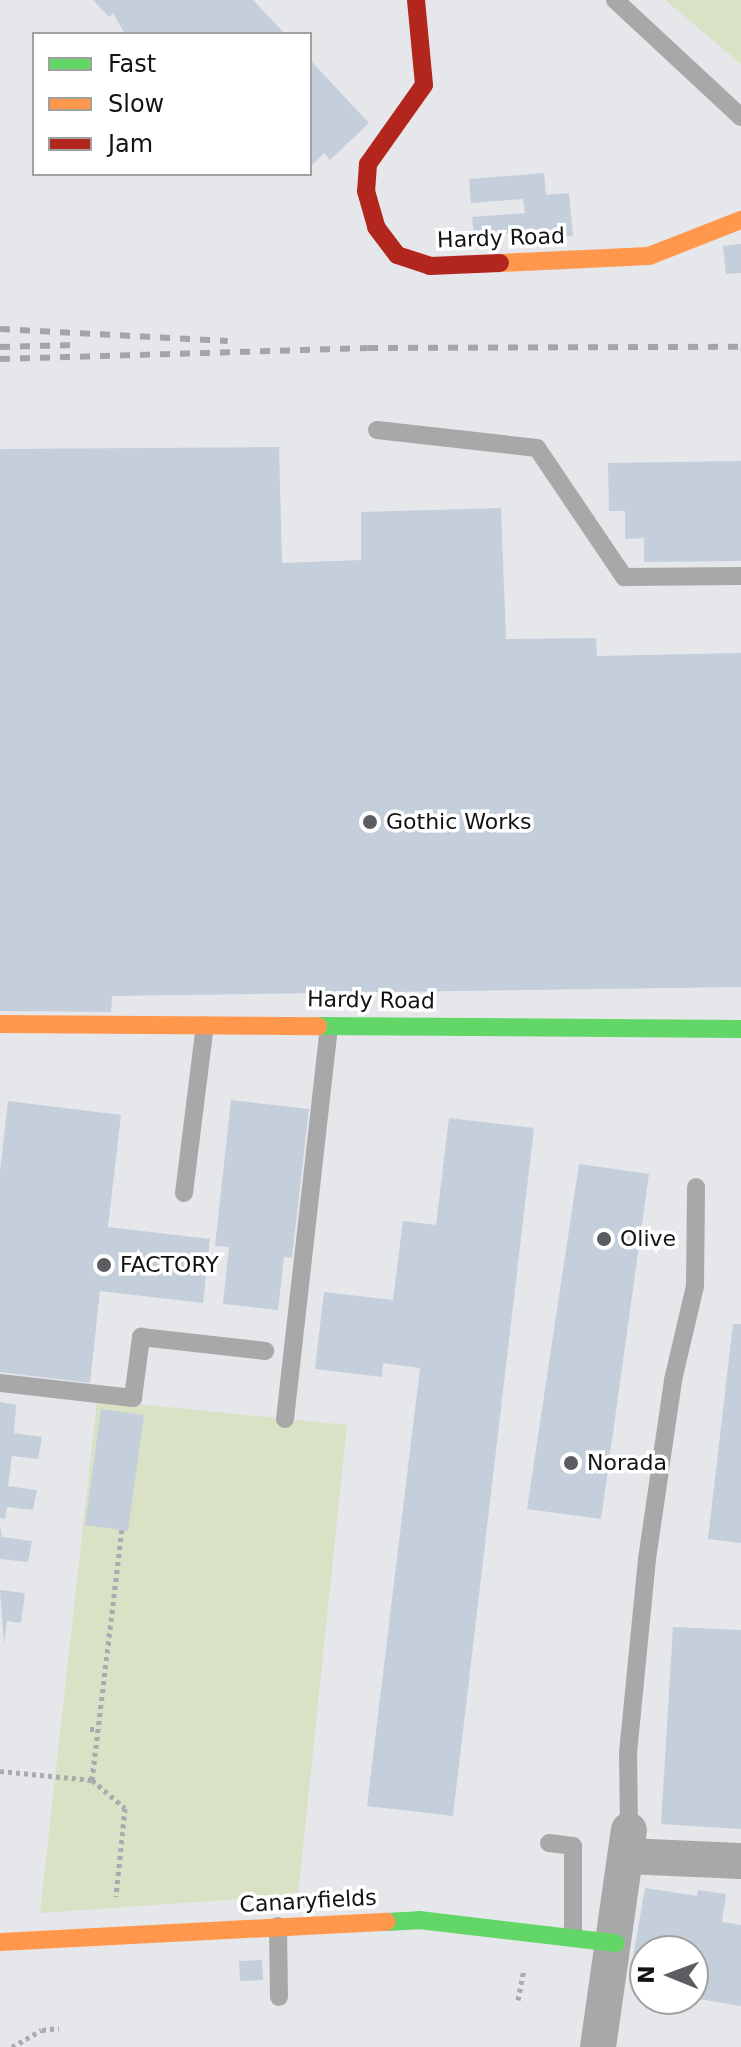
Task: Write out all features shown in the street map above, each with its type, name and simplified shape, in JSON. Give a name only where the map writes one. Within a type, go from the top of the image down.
[{"type":"street","name":"Hardy Road","points":[[416,0],[424,85],[368,164],[366,191],[376,227],[397,255],[430,266],[649,256],[741,220]]},
{"type":"street","name":"Hardy Road","points":[[0,1024],[206,1022],[741,1029]]},
{"type":"street","points":[[598,2047],[616,1943],[628,1843],[741,1861]]},
{"type":"street","name":"Canaryfields","points":[[0,1942],[419,1920],[616,1943]]},
{"type":"lane","points":[[615,0],[741,117]]},
{"type":"lane","points":[[377,430],[537,448],[624,577],[741,576]]},
{"type":"lane","points":[[184,1193],[206,1022]]},
{"type":"lane","points":[[285,1419],[329,1024]]},
{"type":"lane","points":[[628,1843],[628,1753],[647,1559],[673,1380],[695,1286],[696,1187]]},
{"type":"lane","points":[[0,1383],[133,1398],[141,1337],[265,1351]]},
{"type":"lane","points":[[549,1843],[573,1846],[573,1937]]},
{"type":"lane","points":[[278,1926],[279,1997]]},
{"type":"path","points":[[92,1780],[122,1530]]},
{"type":"path","points":[[90,1729],[98,1729]]},
{"type":"path","points":[[0,1771],[92,1780],[125,1808],[116,1934]]},
{"type":"path","points":[[12,2047],[34,2033],[59,2028]]},
{"type":"green space","points":[[665,0],[741,0],[741,64]]},
{"type":"green space","points":[[97,1400],[347,1425],[298,1895],[40,1913]]},
{"type":"building","points":[[93,0],[253,0],[283,32],[124,32],[113,13],[109,17]]},
{"type":"building","points":[[312,62],[369,123],[330,160],[324,153],[312,165]]},
{"type":"building","points":[[544,173],[546,195],[569,193],[573,236],[526,240],[526,232],[474,236],[472,217],[525,213],[523,199],[471,203],[469,179]]},
{"type":"building","points":[[741,244],[741,273],[726,274],[723,246]]},
{"type":"building","name":"Gothic Works","points":[[279,447],[282,563],[361,560],[361,512],[501,508],[506,639],[596,638],[597,656],[741,653],[741,987],[112,996],[111,1012],[0,1011],[0,449]]},
{"type":"building","points":[[741,461],[741,561],[644,562],[644,538],[625,539],[625,511],[609,511],[608,463]]},
{"type":"building","points":[[231,1100],[309,1109],[292,1258],[284,1257],[278,1310],[223,1304],[229,1247],[215,1246]]},
{"type":"building","name":"FACTORY","points":[[8,1101],[121,1115],[108,1227],[210,1239],[203,1303],[100,1291],[90,1383],[0,1372],[0,1172]]},
{"type":"building","points":[[449,1118],[534,1128],[453,1816],[367,1806],[420,1368],[383,1363],[382,1377],[315,1369],[324,1292],[393,1300],[403,1221],[436,1225]]},
{"type":"building","points":[[579,1164],[649,1174],[601,1519],[527,1509]]},
{"type":"building","points":[[733,1324],[741,1324],[741,1543],[708,1539]]},
{"type":"building","points":[[0,1402],[16,1405],[14,1433],[42,1437],[38,1459],[12,1456],[8,1486],[37,1490],[33,1510],[7,1507],[5,1519],[0,1518]]},
{"type":"building","points":[[101,1409],[144,1415],[128,1531],[85,1525]]},
{"type":"building","points":[[0,1525],[2,1537],[32,1541],[28,1562],[0,1559]]},
{"type":"building","points":[[0,1590],[25,1593],[21,1623],[7,1621],[4,1644]]},
{"type":"building","points":[[673,1627],[741,1630],[741,1829],[661,1824]]},
{"type":"building","points":[[645,1888],[697,1896],[698,1890],[726,1894],[722,1922],[741,1925],[741,2006],[709,2001],[709,1935],[637,1935]]},
{"type":"building","points":[[262,1960],[263,1980],[240,1981],[239,1961]]},
{"type":"railway","points":[[0,329],[228,341]]},
{"type":"railway","points":[[0,347],[74,345]]},
{"type":"railway","points":[[0,359],[368,348],[741,347]]},
{"type":"traffic: fast","points":[[318,1026],[741,1029]]},
{"type":"traffic: fast","points":[[386,1922],[419,1920],[616,1943]]},
{"type":"traffic: slow","points":[[500,263],[649,256],[741,220]]},
{"type":"traffic: slow","points":[[0,1024],[318,1026]]},
{"type":"traffic: slow","points":[[0,1942],[386,1922]]},
{"type":"traffic: jam","points":[[416,0],[424,85],[368,164],[366,191],[376,227],[397,255],[430,266],[500,263]]},
{"type":"place","name":"Gothic Works","points":[[370,822]]},
{"type":"place","name":"Olive","points":[[604,1239]]},
{"type":"place","name":"FACTORY","points":[[104,1265]]},
{"type":"place","name":"Norada","points":[[571,1463]]}]
